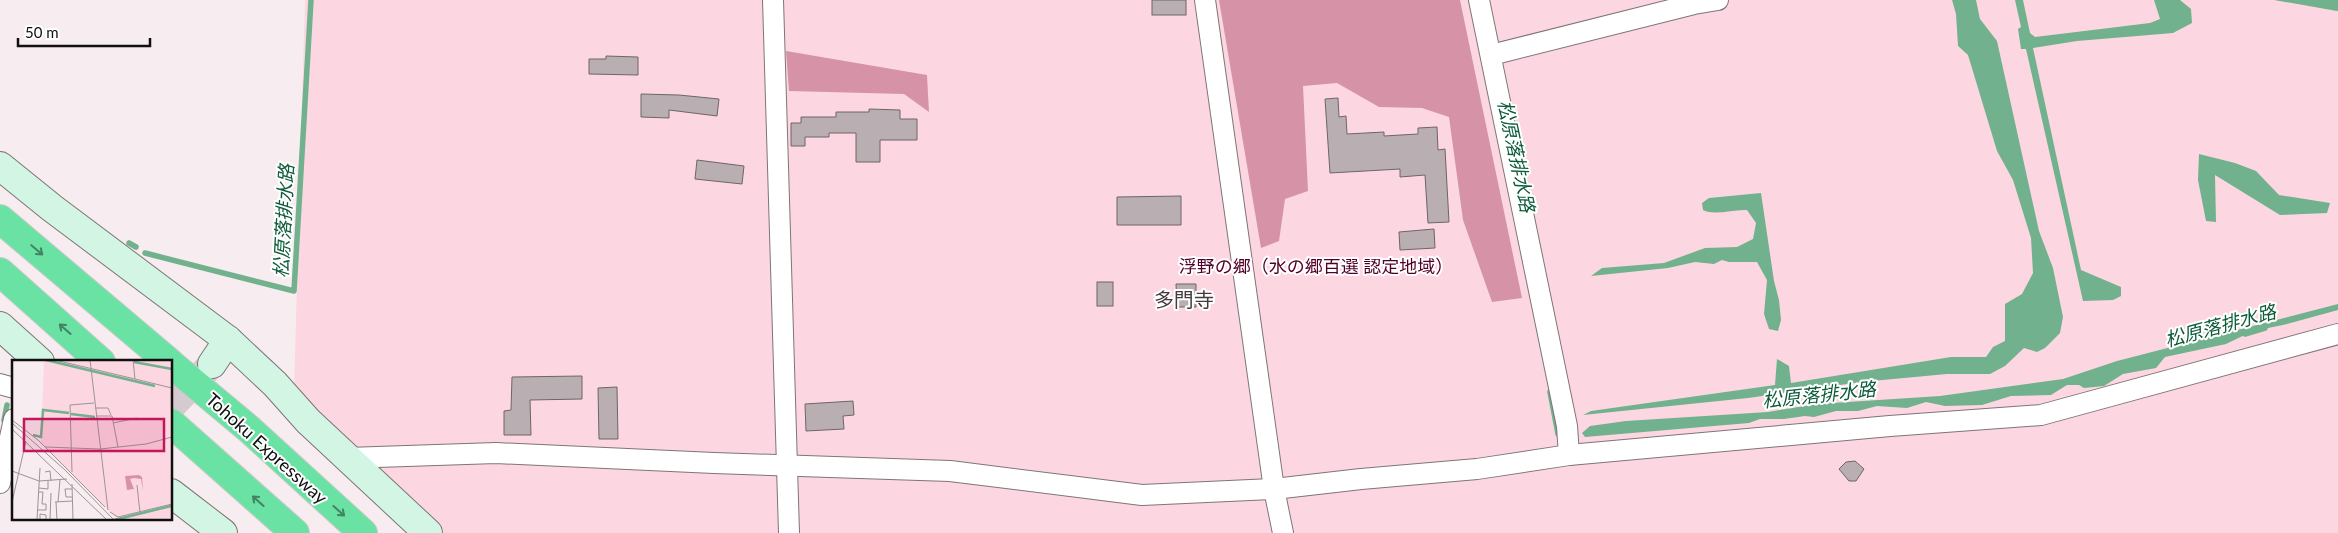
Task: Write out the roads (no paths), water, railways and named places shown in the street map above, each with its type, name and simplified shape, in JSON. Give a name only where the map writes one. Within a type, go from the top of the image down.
[{"type":"highway","name":"Tohoku Expressway","points":[[0,219],[166,360]]},
{"type":"highway","points":[[0,272],[100,360]]},
{"type":"highway","name":"Tohoku Expressway","points":[[172,365],[249,430],[363,533]]},
{"type":"highway","points":[[172,424],[295,533]]},
{"type":"street","points":[[773,0],[779,159],[778,228],[787,409],[789,533]]},
{"type":"street","points":[[1205,0],[1274,490],[1283,533]]},
{"type":"street","points":[[1479,0],[1567,426],[1569,455]]},
{"type":"street","points":[[1490,55],[1694,4],[1718,0]]},
{"type":"street","points":[[0,166],[52,208],[228,340],[347,458],[428,533]]},
{"type":"street","points":[[0,326],[37,360]]},
{"type":"street","points":[[347,458],[496,452],[787,466],[950,471],[1142,495],[1274,490],[1361,479],[1477,469],[1569,455],[1880,427],[2041,415],[2338,334]]},
{"type":"street","points":[[212,364],[228,340]]},
{"type":"street","points":[[0,483],[12,428]]},
{"type":"street","points":[[172,494],[223,533]]},
{"type":"waterway","name":"松原落排水路","points":[[145,253],[294,291],[311,0]]},
{"type":"waterway","name":"松原落排水路","points":[[129,243],[136,247]]},
{"type":"waterway","name":"松原落排水路","points":[[2245,334],[2265,328]]},
{"type":"waterway","name":"松原落排水路","points":[[1550,392],[1558,434]]},
{"type":"waterway","name":"松原落排水路","points":[[4,420],[7,405]]},
{"type":"tunnel","points":[[172,406],[210,366]]},
{"type":"district","name":"多門寺","points":[[1184,299]]},
{"type":"park label","name":"浮野の郷（水の郷百選 認定地域）","points":[[1316,266]]}]
